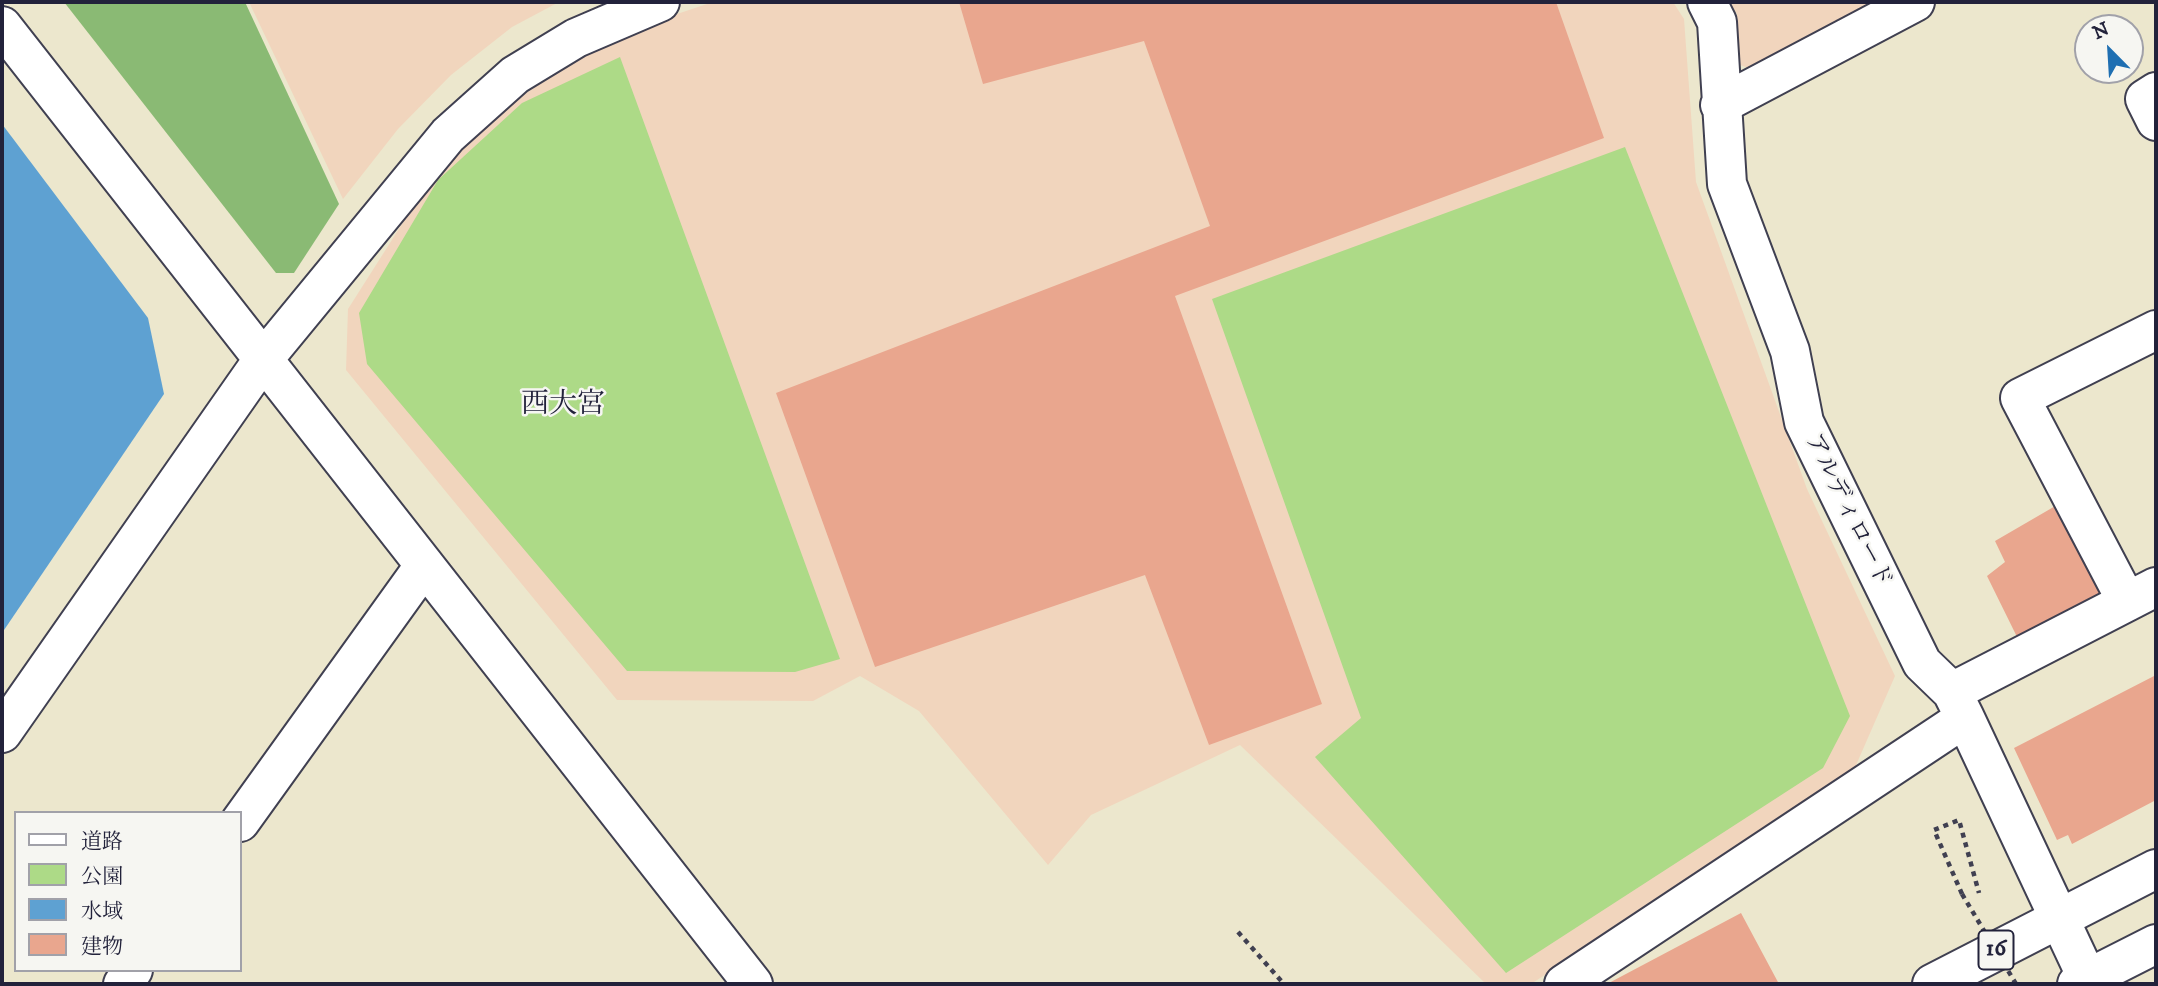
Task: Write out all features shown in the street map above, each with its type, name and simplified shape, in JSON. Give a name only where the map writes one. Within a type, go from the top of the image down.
[{"type":"main road","points":[[2,733],[262,361],[448,135],[515,75],[576,38],[660,2]]},
{"type":"main road","name":"アルディロード","points":[[1707,2],[1717,22],[1720,105],[1727,184],[1790,351],[1804,422],[1922,663],[1958,705],[2060,916],[2085,982]]},
{"type":"main road","points":[[1720,105],[1915,2]]},
{"type":"main road","points":[[2,26],[753,984]]},
{"type":"main road","points":[[2156,93],[2146,99],[2156,121]]},
{"type":"main road","points":[[1564,984],[1958,705],[2142,595],[2020,398],[2156,330]]},
{"type":"main road","points":[[242,819],[424,566]]},
{"type":"main road","name":"16","points":[[1932,984],[2156,869]]},
{"type":"main road","points":[[2085,982],[2156,944]]},
{"type":"path","points":[[1979,893],[1959,820],[1934,830],[1962,894],[2016,984]]},
{"type":"path","points":[[1238,932],[1284,984]]},
{"type":"shaded area","points":[[249,2],[559,2],[512,27],[451,75],[398,129],[343,199]]},
{"type":"shaded area","points":[[713,2],[1673,2],[1684,19],[1696,182],[1807,489],[1895,676],[1853,772],[1531,984],[1486,984],[1240,745],[1091,815],[1048,865],[919,711],[860,676],[813,701],[617,700],[346,370],[348,309],[430,180],[515,100],[617,34]]},
{"type":"shaded area","points":[[1729,2],[1882,2],[1752,69],[1740,65],[1737,14]]},
{"type":"green space","points":[[64,2],[245,2],[339,204],[294,273],[276,273]]},
{"type":"green space","points":[[620,57],[840,659],[795,672],[627,671],[367,364],[359,313],[438,180],[522,103]]},
{"type":"green space","points":[[1625,147],[1850,716],[1823,768],[1506,973],[1315,757],[1361,718],[1212,299]]},
{"type":"water","points":[[2,124],[148,318],[164,394],[2,633]]},
{"type":"building","points":[[959,2],[1556,2],[1604,138],[1175,296],[1322,704],[1209,745],[1145,575],[875,667],[776,393],[1210,226],[1144,41],[983,84]]},
{"type":"building","points":[[2057,505],[2111,593],[2021,645],[1987,576],[2005,562],[1995,541]]},
{"type":"building","points":[[2156,675],[2156,800],[2072,844],[2068,835],[2057,840],[2014,748]]},
{"type":"building","points":[[1741,913],[1779,984],[1607,984]]},
{"type":"district","name":"西大宮","points":[[563,406]]}]
